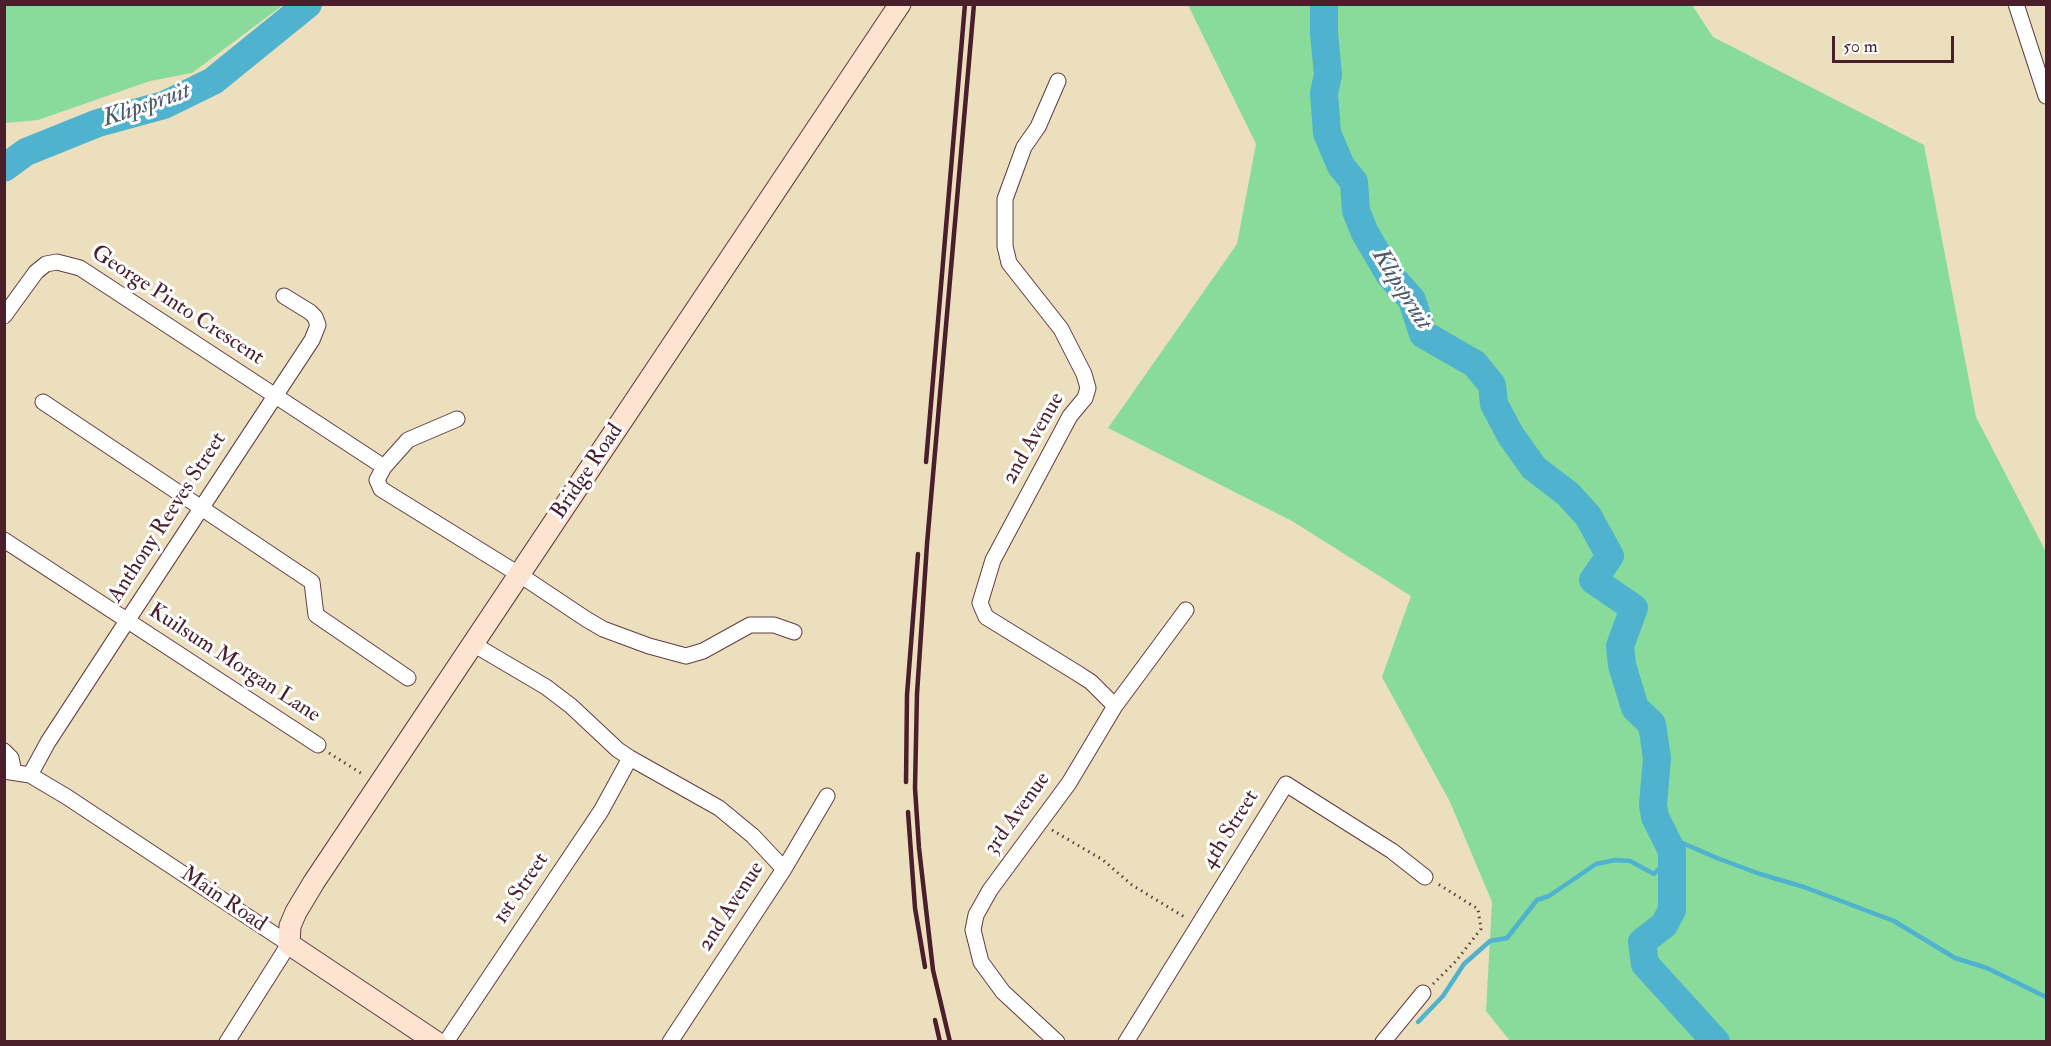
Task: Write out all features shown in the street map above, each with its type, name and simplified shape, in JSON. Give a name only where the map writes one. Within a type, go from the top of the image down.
[{"type":"street","name":"Bridge Road","points":[[289,944],[290,926],[304,897],[900,4]]},
{"type":"street","points":[[2016,4],[2046,96]]},
{"type":"street","name":"2nd Avenue","points":[[1059,81],[1038,127],[1024,147],[1005,199],[1005,246],[1009,263],[1061,329],[1084,374],[1088,387],[1085,398],[1070,416],[993,560],[980,603],[986,617],[1091,682],[1115,706]]},
{"type":"street","name":"George Pinto Crescent","points":[[4,316],[36,272],[46,264],[57,262],[70,264],[92,275],[275,396]]},
{"type":"street","name":"Anthony Reeves Street","points":[[30,775],[48,742],[312,340],[318,325],[310,312],[284,296]]},
{"type":"street","points":[[275,396],[384,467]]},
{"type":"street","points":[[44,402],[312,582],[316,615],[408,678]]},
{"type":"street","points":[[457,419],[408,440],[384,467],[377,480],[381,489],[603,628],[676,655],[695,655],[750,625],[774,625],[794,632]]},
{"type":"street","name":"Kuilsum Morgan Lane","points":[[4,540],[318,745]]},
{"type":"street","name":"3rd Avenue","points":[[1057,1041],[1003,992],[981,962],[973,930],[976,915],[1040,822],[1070,783],[1115,706],[1186,610]]},
{"type":"street","points":[[473,644],[546,687],[572,706],[630,759],[719,808],[753,836],[784,868]]},
{"type":"street","points":[[4,751],[11,758],[9,772]]},
{"type":"street","name":"1st Street","points":[[446,1041],[601,812],[630,759]]},
{"type":"street","name":"Main Road","points":[[9,772],[30,775],[67,797],[436,1041]]},
{"type":"street","name":"4th Street","points":[[1126,1041],[1286,784],[1392,851],[1425,877]]},
{"type":"street","name":"2nd Avenue","points":[[670,1041],[784,868],[827,796]]},
{"type":"street","points":[[227,1041],[289,944]]},
{"type":"street","points":[[1383,1041],[1423,993]]},
{"type":"path","points":[[318,745],[379,785]]},
{"type":"path","points":[[1040,822],[1103,860],[1131,885],[1198,925]]},
{"type":"path","points":[[1423,993],[1456,961],[1481,929],[1478,909],[1454,892],[1425,877]]},
{"type":"green space","points":[[5,4],[283,5],[192,73],[150,81],[38,120],[5,123]]},
{"type":"green space","points":[[1188,5],[1692,5],[1713,37],[1924,145],[1976,417],[2046,552],[2046,1041],[1510,1041],[1486,1011],[1492,902],[1450,802],[1382,677],[1411,596],[1292,521],[1108,428],[1237,244],[1256,144]]},
{"type":"waterway","name":"Klipspruit","points":[[4,168],[26,152],[98,123],[164,105],[213,81],[308,4]]},
{"type":"waterway","name":"Klipspruit","points":[[1324,4],[1328,75],[1324,93],[1327,133],[1341,166],[1354,182],[1356,211],[1365,233],[1389,274],[1412,300],[1423,334],[1475,364],[1492,385],[1494,404],[1511,436],[1534,468],[1568,494],[1588,516],[1610,556],[1593,580],[1634,608],[1620,646],[1622,665],[1635,708],[1652,724],[1657,758],[1653,805],[1655,817],[1672,851],[1672,910],[1664,925],[1642,942],[1645,964],[1716,1042]]},
{"type":"waterway","points":[[1664,835],[1717,858],[1804,887],[1894,921],[1955,958],[1987,968],[2046,997]]},
{"type":"waterway","points":[[1418,1022],[1443,996],[1464,964],[1490,941],[1507,938],[1537,900],[1549,896],[1596,864],[1615,860],[1630,861],[1654,874],[1672,855]]},
{"type":"railway","points":[[926,462],[965,4]]},
{"type":"railway","points":[[950,1042],[933,970],[919,848],[915,788],[917,694],[927,544],[974,4]]},
{"type":"railway","points":[[906,782],[907,695],[918,554]]},
{"type":"railway","points":[[908,812],[915,908],[925,967]]},
{"type":"railway","points":[[935,1020],[940,1042]]}]
